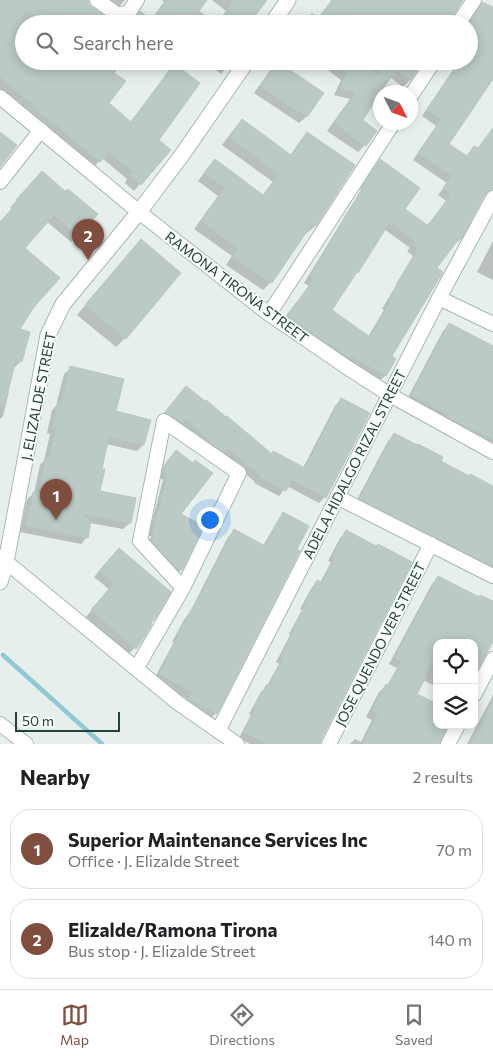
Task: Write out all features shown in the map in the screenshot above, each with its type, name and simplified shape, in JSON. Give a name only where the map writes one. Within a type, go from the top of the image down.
[{"type":"street","points":[[97,0],[118,15],[129,12],[137,0]]},
{"type":"street","points":[[278,15],[288,0]]},
{"type":"street","points":[[464,15],[474,0]]},
{"type":"street","name":"J. ELIZALDE STREET","points":[[0,582],[48,335],[63,304],[134,208],[182,155],[241,70]]},
{"type":"street","points":[[418,85],[428,70]]},
{"type":"street","name":"RAMONA TIRONA STREET","points":[[0,97],[134,208],[268,314],[390,395],[493,452]]},
{"type":"street","points":[[0,182],[41,130]]},
{"type":"street","points":[[268,314],[389,130]]},
{"type":"street","name":"ADELA HIDALGO RIZAL STREET","points":[[218,731],[439,298],[492,202]]},
{"type":"street","points":[[439,298],[493,324]]},
{"type":"street","points":[[136,669],[183,588],[239,473],[164,421],[140,542],[183,588]]},
{"type":"street","points":[[337,497],[493,576]]},
{"type":"street","name":"JOSE QUENDO VER STREET","points":[[329,744],[431,544]]},
{"type":"street","points":[[3,559],[178,703],[237,744]]},
{"type":"street","points":[[478,688],[493,660]]},
{"type":"street","points":[[0,724],[26,744]]},
{"type":"street","points":[[448,744],[456,729]]},
{"type":"building","points":[[0,0],[88,0],[92,7],[103,15],[29,15],[24,11],[24,15],[15,15],[15,70],[116,70],[114,73],[126,81],[109,103],[131,122],[170,70],[182,70],[200,83],[159,140],[171,150],[141,185],[130,175],[133,172],[109,152],[100,162],[32,107],[34,105],[0,77]]},
{"type":"building","points":[[166,0],[207,0],[199,11],[204,15],[155,15]]},
{"type":"building","points":[[234,0],[267,0],[256,15],[223,15]]},
{"type":"building","points":[[332,0],[463,0],[454,15],[321,15]]},
{"type":"building","points":[[482,2],[493,7],[493,79],[449,144],[467,156],[474,146],[478,148],[493,128],[493,189],[485,194],[462,238],[458,240],[437,268],[443,272],[392,356],[396,359],[386,376],[351,356],[350,358],[287,316],[314,279],[310,277],[380,159],[420,188],[405,209],[427,225],[430,224],[451,194],[443,188],[452,176],[418,153],[442,119],[427,109],[454,70],[478,70],[478,15],[474,15]],"holes":[[[390,222],[415,241],[413,244],[418,249],[401,277],[388,302],[390,303],[370,337],[332,310]]]},
{"type":"building","points":[[140,11],[146,15],[137,15]]},
{"type":"building","points":[[271,70],[290,70],[324,93],[307,117],[260,86]]},
{"type":"building","points":[[343,70],[370,70],[377,75],[381,70],[397,70],[385,85],[373,85],[373,104],[363,120],[373,128],[373,130],[377,131],[366,146],[334,123],[356,92],[340,88],[347,73]]},
{"type":"building","points":[[397,70],[417,70],[411,80]]},
{"type":"building","points":[[242,119],[291,155],[307,132],[355,165],[316,226],[312,224],[272,283],[233,257],[238,248],[201,221],[225,188],[204,173],[215,159],[263,195],[279,174],[229,137]]},
{"type":"building","points":[[0,132],[17,145],[0,167]]},
{"type":"building","points":[[42,171],[65,191],[68,189],[98,214],[78,237],[54,215],[25,248],[60,278],[34,307],[20,329],[30,332],[22,362],[16,360],[4,407],[0,406],[0,222],[18,202],[16,200]]},
{"type":"building","points":[[141,239],[181,273],[126,339],[85,305]]},
{"type":"building","points":[[449,323],[493,346],[493,439],[474,429],[473,431],[447,417],[448,414],[411,395]]},
{"type":"building","points":[[70,366],[124,379],[116,411],[151,420],[144,445],[109,437],[102,469],[105,469],[100,491],[136,498],[131,523],[82,514],[91,522],[88,538],[26,526],[33,492],[39,493],[46,458],[49,458],[56,428],[53,427],[58,402],[61,403]]},
{"type":"building","points":[[186,386],[227,416],[272,454],[273,451],[305,468],[341,398],[370,413],[326,498],[292,480],[286,491],[260,477],[228,448],[224,452],[207,440],[186,419],[183,423],[166,413]]},
{"type":"building","points":[[394,433],[443,457],[441,461],[469,476],[470,474],[493,486],[493,566],[359,499]]},
{"type":"building","points":[[176,450],[193,463],[195,460],[213,473],[181,514],[204,526],[182,570],[175,566],[152,541],[168,474],[163,471],[164,466]]},
{"type":"building","points":[[283,512],[309,526],[297,549],[300,551],[217,714],[188,699],[192,692],[159,674],[179,636],[177,635],[192,611],[234,529],[265,546]]},
{"type":"building","points":[[346,530],[412,562],[320,744],[266,744],[244,732],[256,709],[254,708],[267,684],[269,686],[284,657],[281,656],[295,629],[305,603],[317,580],[322,582],[336,556],[333,555]]},
{"type":"building","points":[[119,548],[171,592],[136,649],[91,610],[114,583],[99,571]]},
{"type":"building","points":[[438,576],[479,597],[480,595],[493,601],[493,642],[478,669],[478,639],[433,639],[433,661],[417,694],[433,702],[433,729],[446,729],[439,744],[362,744],[378,714],[372,710],[386,684],[389,686],[402,661],[395,657]]},
{"type":"building","points":[[493,701],[493,744],[470,744]]},
{"type":"waterway","points":[[3,655],[102,744]]},
{"type":"place","name":"Elizalde/Ramona Tirona","points":[[88,260]]},
{"type":"place","name":"Superior Maintenance Services Inc","points":[[56,520]]}]
